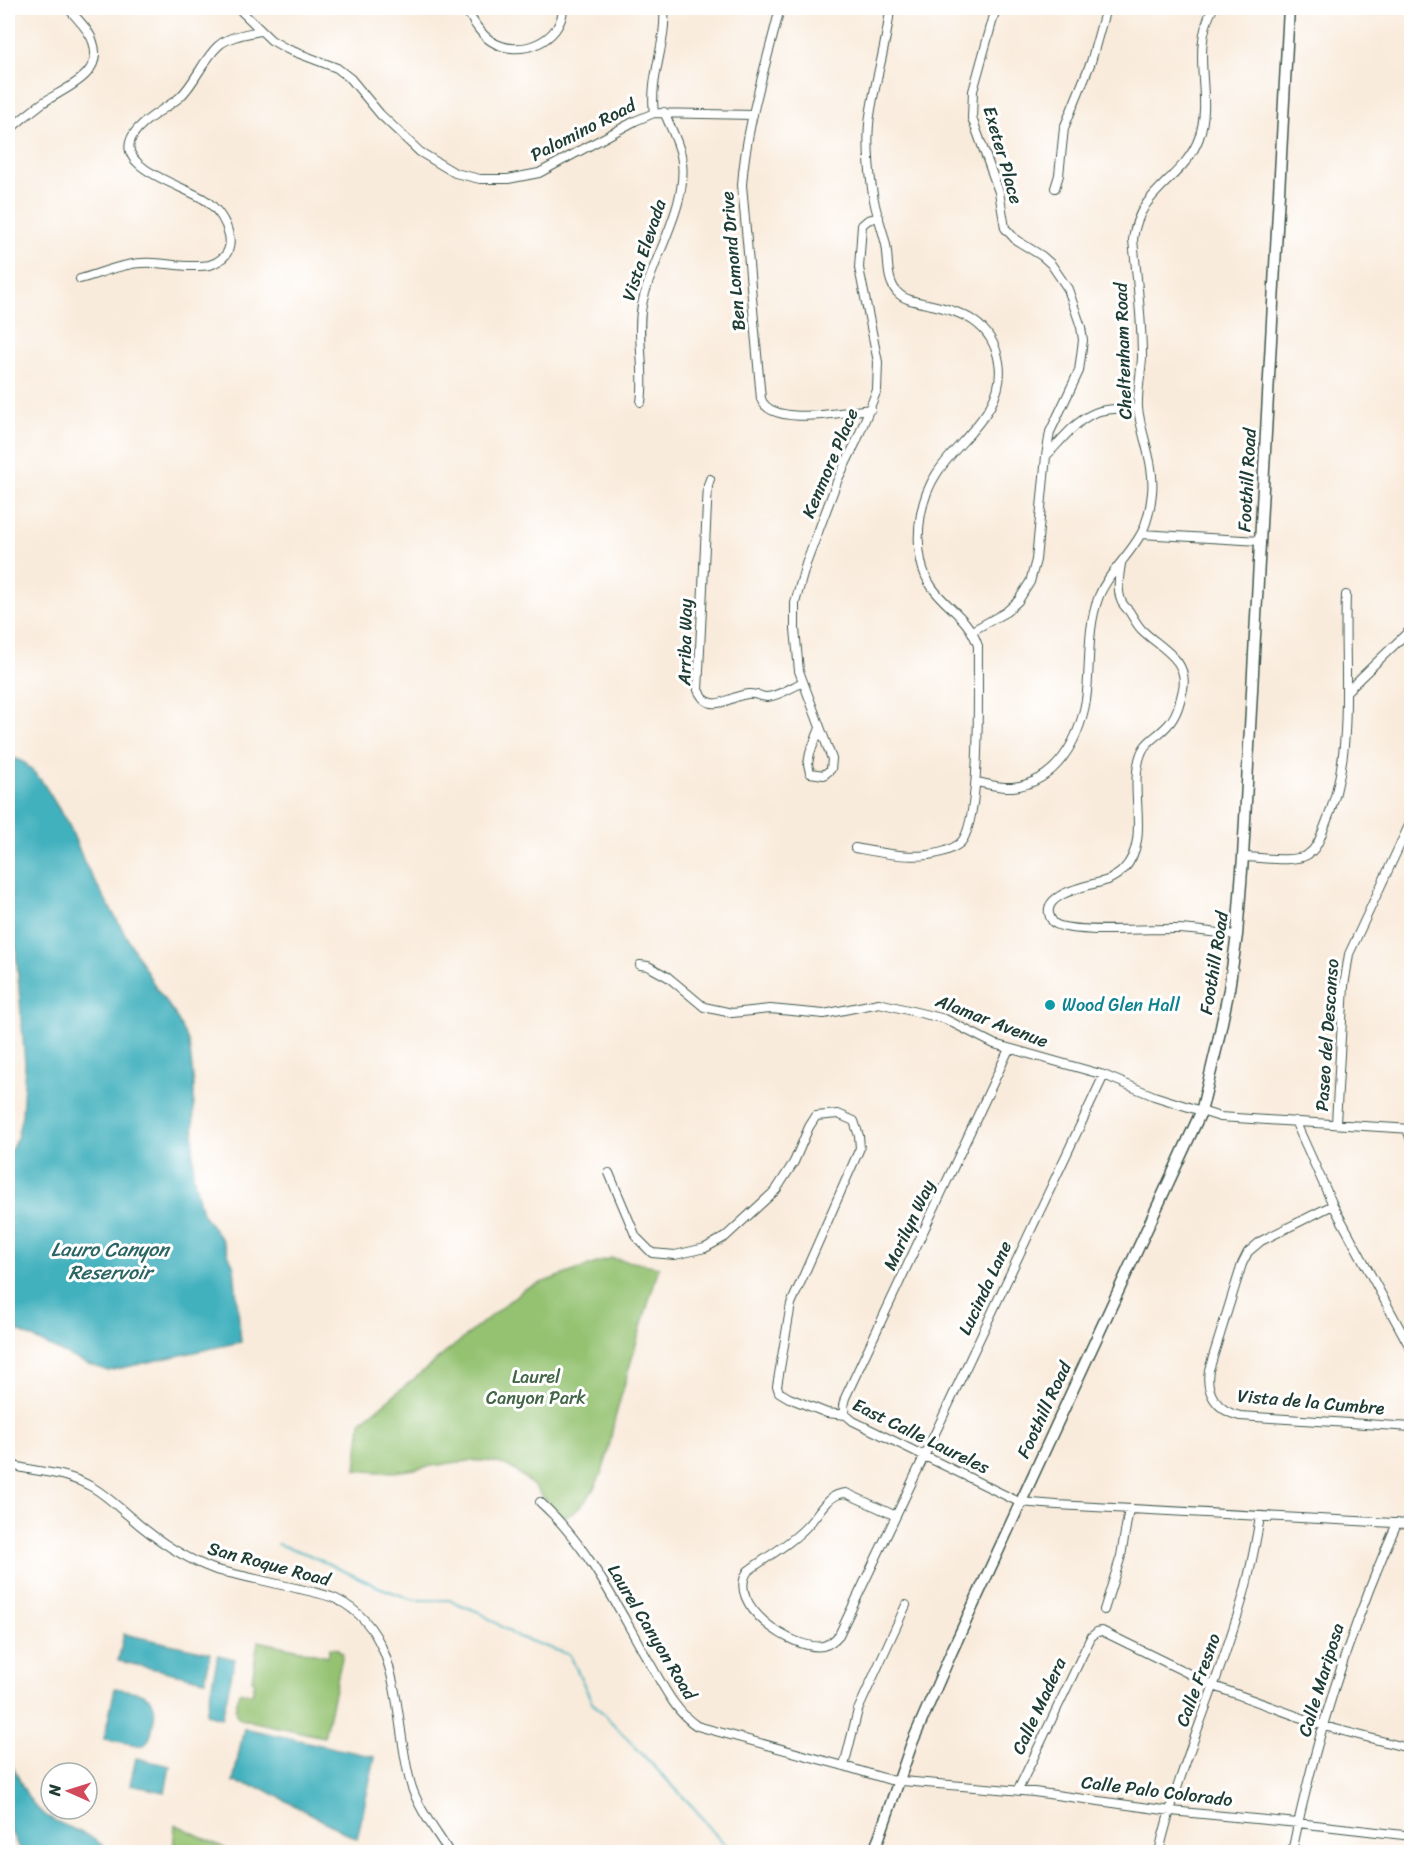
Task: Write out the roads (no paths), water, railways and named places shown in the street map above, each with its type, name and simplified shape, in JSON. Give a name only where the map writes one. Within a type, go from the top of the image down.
[{"type":"main road","name":"Foothill Road","points":[[874,1852],[922,1719],[1019,1502],[1201,1112],[1217,1046],[1237,934],[1243,857],[1289,8]]},
{"type":"street","points":[[8,131],[41,104],[81,80],[92,68],[95,51],[93,42],[68,8]]},
{"type":"street","name":"Palomino Road","points":[[238,8],[260,31],[287,49],[337,68],[344,73],[409,143],[420,152],[466,177],[508,179],[539,173],[654,113],[753,115]]},
{"type":"street","points":[[465,8],[484,35],[492,42],[514,48],[525,48],[546,40],[561,21],[563,8]]},
{"type":"street","points":[[654,113],[654,80],[662,38],[664,8]]},
{"type":"street","name":"Ben Lomond Drive","points":[[780,8],[743,162],[742,185],[762,403],[765,408],[775,413],[792,416],[871,409]]},
{"type":"street","points":[[855,848],[896,854],[927,855],[958,844],[967,832],[977,782],[978,646],[963,618],[947,605],[930,586],[921,560],[920,528],[925,500],[937,473],[975,428],[995,395],[1000,377],[999,359],[993,343],[984,330],[965,315],[952,309],[907,299],[898,293],[889,273],[886,247],[875,204],[868,143],[869,125],[890,8]]},
{"type":"street","name":"Exeter Place","points":[[972,631],[1006,612],[1018,601],[1030,582],[1036,560],[1050,432],[1079,371],[1083,340],[1068,289],[1051,264],[1016,240],[1005,228],[999,192],[984,147],[974,127],[971,109],[972,91],[996,8]]},
{"type":"street","points":[[1055,188],[1059,175],[1064,128],[1091,62],[1106,8]]},
{"type":"street","name":"Cheltenham Road","points":[[977,782],[1003,787],[1027,784],[1048,774],[1061,760],[1076,734],[1082,716],[1094,613],[1105,584],[1145,527],[1152,485],[1148,448],[1138,408],[1142,359],[1141,318],[1133,240],[1142,209],[1186,161],[1200,136],[1203,102],[1201,45],[1203,30],[1213,8]]},
{"type":"street","points":[[80,279],[142,262],[187,266],[211,265],[222,259],[228,251],[230,241],[228,229],[221,214],[194,193],[137,164],[131,153],[130,140],[137,129],[181,96],[218,46],[236,36],[260,31]]},
{"type":"street","name":"Vista Elevada","points":[[641,402],[642,304],[676,208],[682,178],[681,153],[664,112]]},
{"type":"street","name":"Kenmore Place","points":[[820,728],[808,764],[810,773],[824,775],[831,769],[832,759],[798,663],[795,603],[800,581],[838,479],[878,390],[878,362],[861,280],[859,256],[862,225],[868,220],[879,217]]},
{"type":"street","points":[[1046,456],[1087,417],[1101,411],[1138,408]]},
{"type":"street","name":"Arriba Way","points":[[710,479],[698,690],[707,701],[722,703],[747,694],[774,696],[803,682]]},
{"type":"street","points":[[1141,534],[1260,541]]},
{"type":"street","points":[[1121,561],[1119,581],[1121,600],[1141,629],[1176,658],[1181,668],[1183,687],[1176,714],[1167,726],[1149,740],[1140,757],[1136,782],[1136,847],[1128,864],[1116,876],[1064,893],[1054,901],[1050,915],[1055,924],[1060,927],[1180,929],[1237,934]]},
{"type":"street","points":[[1243,857],[1295,858],[1307,855],[1315,848],[1335,804],[1343,764],[1347,691],[1346,595]]},
{"type":"street","points":[[1347,691],[1412,628]]},
{"type":"street","name":"Paseo del Descanso","points":[[1336,1123],[1344,986],[1349,954],[1412,819]]},
{"type":"street","name":"Alamar Avenue","points":[[640,965],[656,970],[704,1007],[713,1010],[732,1013],[770,1010],[824,1014],[879,1003],[945,1019],[994,1044],[1104,1075],[1220,1117],[1409,1129]]},
{"type":"street","name":"Marilyn Way","points":[[846,1415],[843,1406],[845,1398],[1009,1049]]},
{"type":"street","name":"Lucinda Lane","points":[[896,1516],[850,1494],[841,1493],[832,1496],[796,1537],[748,1570],[743,1584],[746,1598],[762,1620],[784,1635],[818,1646],[832,1642],[839,1635],[896,1516],[1104,1075]]},
{"type":"street","name":"East Calle Laureles","points":[[609,1173],[636,1237],[652,1252],[675,1255],[705,1248],[725,1237],[776,1190],[794,1162],[816,1116],[838,1114],[854,1121],[860,1148],[791,1304],[777,1386],[779,1392],[827,1413],[846,1415],[853,1421],[1019,1502],[1412,1524]]},
{"type":"street","name":"Paseo del Descanso","points":[[1295,1121],[1333,1205],[1412,1351]]},
{"type":"street","points":[[1409,1129],[1412,1143]]},
{"type":"street","name":"Vista de la Cumbre","points":[[1333,1205],[1261,1241],[1248,1252],[1242,1264],[1209,1370],[1210,1393],[1219,1406],[1240,1416],[1412,1427]]},
{"type":"street","name":"San Roque Road","points":[[8,1464],[63,1474],[76,1479],[115,1503],[178,1553],[200,1564],[216,1570],[331,1597],[363,1618],[378,1638],[387,1659],[412,1786],[423,1811],[449,1852]]},
{"type":"street","name":"Laurel Canyon Road","points":[[540,1502],[573,1535],[666,1689],[689,1721],[705,1729],[878,1777],[899,1780]]},
{"type":"street","points":[[1104,1610],[1121,1556],[1130,1509]]},
{"type":"street","name":"Calle Fresno","points":[[1159,1852],[1246,1585],[1260,1517]]},
{"type":"street","name":"Calle Mariposa","points":[[1292,1852],[1324,1726],[1352,1633],[1397,1523]]},
{"type":"street","points":[[844,1766],[858,1710],[906,1605]]},
{"type":"street","name":"Calle Madera","points":[[1018,1790],[1091,1637],[1097,1632],[1106,1632],[1214,1686]]},
{"type":"street","points":[[1214,1686],[1324,1726],[1412,1749]]},
{"type":"street","name":"Calle Palo Colorado","points":[[899,1780],[1018,1790],[1171,1811],[1412,1836]]},
{"type":"water","name":"Lauro Canyon Reservoir","points":[[8,756],[25,763],[41,780],[70,827],[85,864],[156,988],[174,1013],[189,1043],[194,1085],[193,1175],[202,1213],[222,1240],[234,1267],[241,1342],[108,1371],[80,1361],[8,1326],[8,1156],[17,1138],[22,1115],[25,1064],[16,950],[8,920]]},
{"type":"water","points":[[124,1634],[211,1653],[205,1680],[118,1661]]},
{"type":"water","points":[[218,1655],[235,1659],[222,1718],[206,1714]]},
{"type":"water","points":[[115,1688],[140,1693],[151,1700],[154,1706],[151,1733],[143,1746],[104,1739]]},
{"type":"water","points":[[244,1728],[375,1757],[357,1839],[264,1789],[233,1782]]},
{"type":"water","points":[[136,1758],[170,1766],[165,1792],[130,1785]]},
{"type":"water","points":[[8,1759],[27,1795],[39,1810],[39,1821],[56,1821],[95,1840],[109,1852],[21,1852],[8,1826]]},
{"type":"waterway","points":[[278,1544],[414,1600],[449,1600],[479,1612],[516,1636],[570,1655],[592,1702],[733,1852]]},
{"type":"place","name":"Wood Glen Hall","points":[[1050,1005]]},
{"type":"park label","name":"Laurel Canyon Park","points":[[536,1387]]}]
